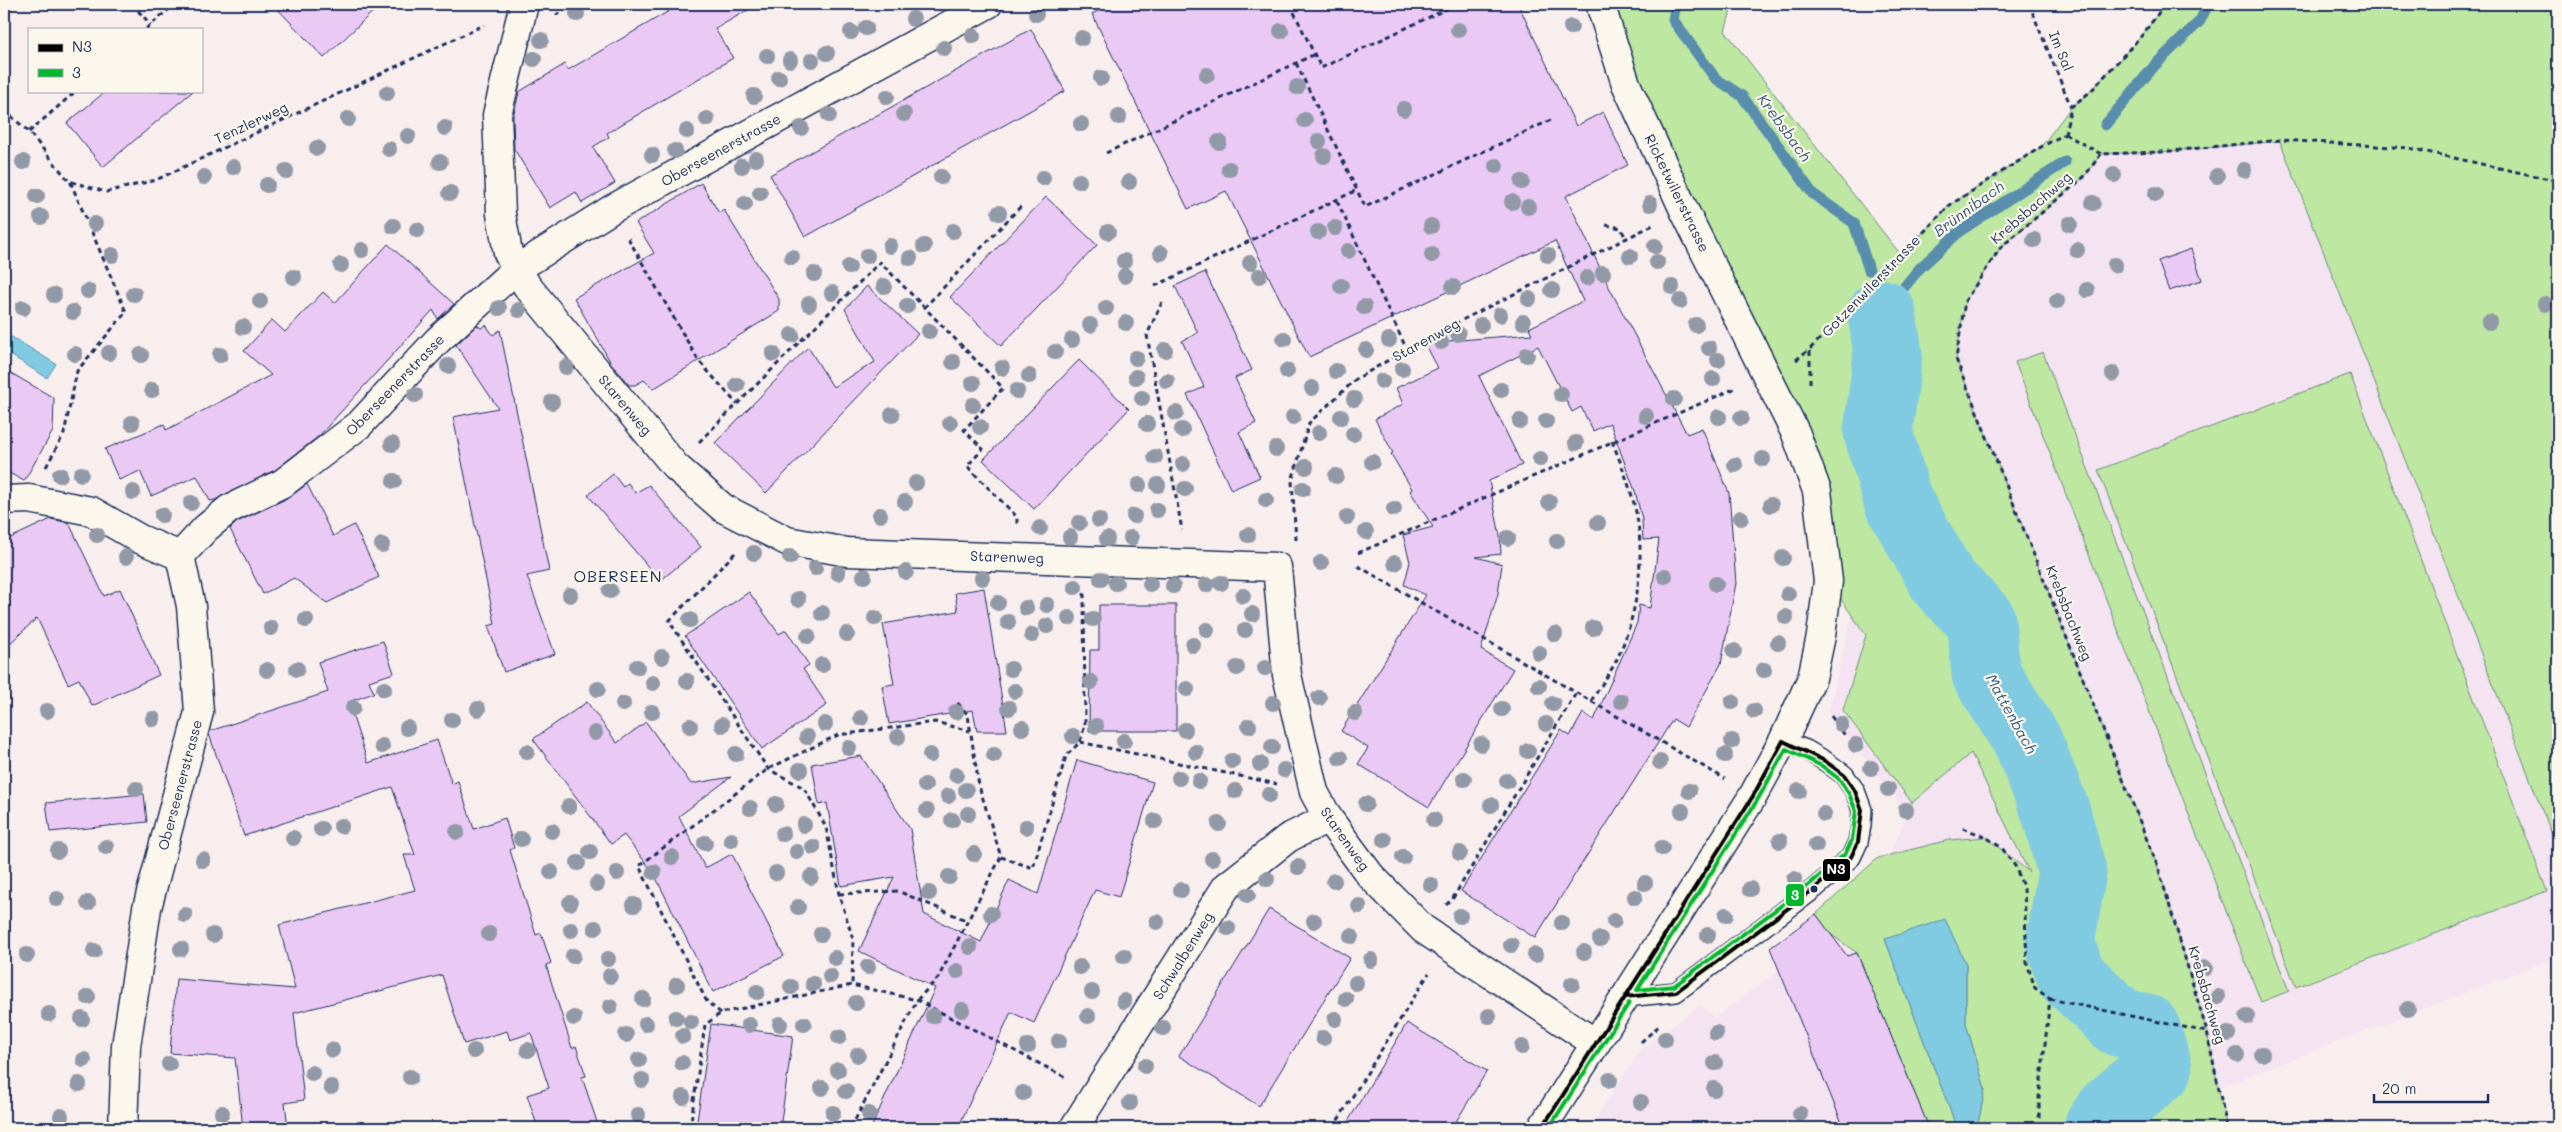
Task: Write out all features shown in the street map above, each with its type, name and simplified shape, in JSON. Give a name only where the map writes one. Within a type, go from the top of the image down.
[{"type":"street","name":"Oberseenerstrasse","points":[[123,1128],[126,1046],[147,908],[199,712],[191,606],[180,556],[206,528],[229,509],[283,483],[359,425],[438,340],[515,270],[612,210],[988,4]]},
{"type":"street","name":"Ricketwilerstrasse","points":[[1600,4],[1626,84],[1684,210],[1769,376]]},
{"type":"street","name":"Starenweg","points":[[524,5],[497,116],[501,214],[508,253],[515,270],[675,466],[723,508],[759,527],[788,541],[847,552],[1277,567],[1287,676],[1314,792],[1328,818],[1370,875],[1423,929],[1595,1043]]},
{"type":"street","points":[[1542,1128],[1753,796],[1783,741],[1812,678],[1828,581],[1816,490],[1796,434],[1769,376]]},
{"type":"street","points":[[4,500],[29,499],[91,511],[140,539],[180,556]]},
{"type":"street","name":"Schwalbenweg","points":[[1074,1128],[1226,887],[1288,838],[1328,818]]},
{"type":"lane","points":[[1626,997],[1676,992],[1820,883],[1851,857],[1858,842],[1862,810],[1855,790],[1844,775],[1825,761],[1806,750],[1783,741]]},
{"type":"path","points":[[132,4],[151,25]]},
{"type":"path","points":[[147,28],[175,4]]},
{"type":"path","points":[[1290,4],[1321,68],[1456,4]]},
{"type":"path","name":"Im Sal","points":[[2029,4],[2071,107]]},
{"type":"path","points":[[2165,4],[2143,34],[2096,85],[2071,107],[2066,134],[2101,154],[2161,152],[2280,140],[2409,148],[2558,181]]},
{"type":"path","name":"Tenzlerweg","points":[[69,180],[106,192],[156,180],[524,5]]},
{"type":"path","points":[[1106,152],[1315,54]]},
{"type":"path","points":[[1296,63],[1365,207],[1553,119]]},
{"type":"path","points":[[29,132],[75,92]]},
{"type":"path","points":[[4,110],[29,132],[69,180],[126,312],[77,371],[64,434],[43,472]]},
{"type":"path","name":"Gotzenwilerstrasse","points":[[1810,349],[1950,205],[2041,147],[2066,134]]},
{"type":"path","name":"Krebsbachweg","points":[[2101,154],[2084,176],[2001,247],[1965,301],[1956,359],[2160,870],[2207,1032],[2227,1128]]},
{"type":"path","points":[[1155,286],[1357,190]]},
{"type":"path","points":[[1337,201],[1407,350]]},
{"type":"path","points":[[924,308],[1023,204]]},
{"type":"path","points":[[612,210],[698,360],[738,404]]},
{"type":"path","name":"Starenweg","points":[[1296,541],[1292,481],[1309,423],[1356,379],[1407,350],[1656,224]]},
{"type":"path","points":[[1606,225],[1621,228],[1626,239]]},
{"type":"path","points":[[675,466],[880,262],[1003,388],[964,430],[983,449],[967,466],[1017,517],[1016,557]]},
{"type":"path","points":[[1162,302],[1147,335],[1188,563]]},
{"type":"path","points":[[1358,553],[1612,441],[1769,376]]},
{"type":"path","points":[[1591,701],[1617,659],[1638,593],[1637,518],[1629,484],[1612,441]]},
{"type":"path","points":[[759,527],[669,621],[768,769],[804,788],[818,811],[826,827],[839,894],[853,939],[852,985]]},
{"type":"path","points":[[1001,857],[1033,868],[1066,756],[1080,742],[1085,725],[1084,560]]},
{"type":"path","points":[[1358,566],[1753,796]]},
{"type":"path","points":[[1423,929],[1453,898],[1576,693]]},
{"type":"path","points":[[851,1128],[917,1000],[938,978],[1001,857],[979,786],[968,715],[956,701]]},
{"type":"path","points":[[721,1013],[707,1002],[640,866],[768,769],[838,735],[935,722],[970,731]]},
{"type":"path","points":[[1080,742],[1314,792]]},
{"type":"path","points":[[1963,828],[1986,837],[2002,848],[2016,866],[2024,889],[2027,963],[2035,988],[2050,999],[2207,1032]]},
{"type":"path","points":[[839,894],[898,891],[968,921]]},
{"type":"path","points":[[1333,1128],[1446,945]]},
{"type":"path","points":[[690,1128],[705,1025],[721,1013],[852,985],[917,1000],[1096,1093]]},
{"type":"path","points":[[2039,1128],[2039,1098],[2050,999]]},
{"type":"shaded area","points":[[2280,140],[2558,850],[2558,957],[2220,1087],[2207,1032],[2159,870],[1956,359],[1965,301],[2001,247],[2084,177],[2101,154],[2161,152]]},
{"type":"shaded area","points":[[1852,614],[1971,753],[2030,874],[2058,1128],[1590,1128],[1642,1048],[1701,1005],[1715,1018],[1829,933],[1816,914],[1886,862],[1908,814],[1829,712]]},
{"type":"green space","points":[[1600,4],[1733,4],[1725,31],[1901,255],[1950,205],[2041,147],[2071,107],[2090,92],[2143,34],[2165,4],[2558,4],[2558,850],[2280,141],[2161,152],[2101,154],[2084,177],[2001,247],[1965,301],[1956,359],[2159,870],[2207,1032],[2227,1128],[1977,1128],[1985,1089],[1966,1024],[1966,964],[1885,939],[1957,1128],[1929,1128],[1857,953],[1829,933],[1816,914],[1878,858],[1949,840],[1986,837],[2029,872],[1971,753],[1912,803],[1843,710],[1866,635],[1828,581],[1824,536]]},
{"type":"green space","points":[[2043,352],[2289,991],[2261,1002],[2015,362]]},
{"type":"green space","points":[[2350,374],[2547,891],[2296,987],[2098,470]]},
{"type":"water","points":[[10,336],[56,364],[47,378],[4,351],[4,346]]},
{"type":"water","points":[[1945,919],[1966,964],[1966,1024],[1985,1089],[1977,1128],[1957,1128],[1885,939]]},
{"type":"building","points":[[273,4],[381,4],[324,58]]},
{"type":"building","points":[[681,4],[758,4],[715,29],[733,58],[607,133],[609,137],[593,147],[615,183],[582,203],[576,192],[550,208],[514,149],[513,117],[519,92],[565,64],[568,70]]},
{"type":"building","points":[[1112,4],[1518,4],[1576,126],[1603,112],[1628,165],[1566,196],[1609,287],[1687,434],[1702,428],[1729,493],[1736,583],[1721,664],[1686,727],[1673,719],[1535,938],[1461,891],[1561,730],[1570,736],[1583,713],[1594,720],[1637,623],[1639,605],[1650,608],[1659,539],[1643,540],[1642,519],[1635,491],[1610,423],[1593,431],[1581,407],[1572,412],[1538,346],[1479,376],[1522,465],[1489,481],[1500,536],[1501,554],[1476,557],[1502,564],[1498,594],[1481,650],[1513,669],[1429,807],[1358,764],[1368,748],[1341,731],[1426,595],[1404,585],[1410,562],[1403,535],[1433,527],[1410,491],[1412,489],[1391,454],[1393,453],[1375,419],[1403,404],[1396,388],[1438,368],[1425,343],[1532,334],[1529,328],[1583,301],[1555,241],[1309,357],[1226,191],[1188,209],[1092,14]]},
{"type":"building","points":[[1031,29],[1065,91],[805,237],[770,175]]},
{"type":"building","points":[[105,92],[192,92],[103,167],[67,123]]},
{"type":"building","points":[[701,183],[719,213],[724,210],[779,299],[779,311],[653,389],[644,380],[635,385],[629,385],[611,363],[574,298],[654,253],[636,223]]},
{"type":"building","points":[[1046,197],[1097,245],[1001,346],[950,297]]},
{"type":"building","points":[[388,244],[454,304],[438,319],[433,310],[319,436],[275,470],[215,500],[210,501],[197,476],[151,496],[140,471],[119,480],[105,449],[164,424],[166,430],[271,375],[244,351],[272,320],[285,332],[323,292],[335,303]]},
{"type":"building","points":[[2191,249],[2202,280],[2169,291],[2158,261]]},
{"type":"building","points":[[1205,272],[1252,370],[1235,378],[1256,423],[1239,432],[1260,477],[1231,490],[1187,395],[1204,387],[1182,341],[1198,333],[1175,286]]},
{"type":"building","points":[[867,286],[918,334],[766,493],[715,443],[808,347],[833,387],[875,362],[845,309]]},
{"type":"building","points":[[477,325],[481,328],[486,325],[493,335],[500,330],[549,571],[527,576],[555,654],[504,672],[488,626],[495,624],[453,417],[498,408],[456,345]]},
{"type":"building","points":[[1079,360],[1129,409],[1034,509],[983,460]]},
{"type":"building","points":[[4,369],[54,398],[53,431],[24,481],[4,470]]},
{"type":"building","points":[[613,474],[623,487],[628,483],[635,493],[649,485],[701,547],[660,581],[588,495]]},
{"type":"building","points":[[307,484],[333,536],[354,525],[379,577],[327,603],[294,578],[263,594],[230,529],[237,522],[290,497]]},
{"type":"building","points":[[51,519],[69,523],[104,596],[120,589],[159,675],[92,706],[79,679],[68,684],[37,618],[4,649],[4,541]]},
{"type":"building","points":[[984,588],[1007,731],[977,731],[973,710],[889,724],[882,686],[894,684],[883,624],[958,611],[955,593]]},
{"type":"building","points":[[749,592],[779,634],[786,630],[809,665],[803,669],[827,705],[762,749],[685,636]]},
{"type":"building","points":[[1099,605],[1176,605],[1176,731],[1089,731],[1090,650],[1099,650]]},
{"type":"building","points":[[383,641],[394,673],[369,681],[374,693],[348,702],[368,763],[437,740],[452,784],[458,781],[474,829],[505,818],[514,848],[510,850],[536,935],[541,933],[551,963],[546,965],[572,1048],[576,1046],[586,1076],[582,1077],[599,1128],[538,1128],[527,1095],[549,1088],[531,1033],[510,1040],[507,1031],[464,1044],[442,975],[294,1013],[304,1100],[285,1103],[288,1128],[243,1128],[235,1058],[170,1053],[176,979],[295,989],[279,925],[415,890],[404,855],[415,855],[392,787],[244,836],[209,734],[210,731],[328,692],[318,662]]},
{"type":"building","points":[[587,702],[617,743],[646,722],[691,784],[731,777],[679,816],[705,868],[732,854],[784,956],[713,992],[653,872],[624,835],[611,844],[533,739]]},
{"type":"building","points":[[861,756],[910,829],[924,914],[981,942],[1009,880],[1038,894],[1077,760],[1153,782],[1119,897],[1095,890],[1034,1023],[1011,1012],[958,1128],[871,1128],[935,988],[859,951],[894,877],[841,886],[827,803],[819,805],[812,764]]},
{"type":"building","points":[[144,794],[147,822],[50,832],[46,803]]},
{"type":"building","points":[[1269,909],[1350,958],[1259,1106],[1179,1056]]},
{"type":"building","points":[[1816,914],[1847,956],[1857,953],[1929,1128],[1844,1128],[1770,948]]},
{"type":"building","points":[[1407,1023],[1487,1071],[1452,1128],[1344,1128]]},
{"type":"building","points":[[711,1024],[793,1036],[780,1128],[696,1128]]},
{"type":"waterway","name":"Krebsbach","points":[[1676,4],[1673,20],[1715,78],[1742,96],[1813,194],[1854,223],[1869,270]]},
{"type":"waterway","name":"Brünnibach","points":[[2105,125],[2156,64],[2200,21],[2208,4]]},
{"type":"waterway","name":"Brünnibach","points":[[1882,314],[1919,269],[1960,231],[2065,162]]},
{"type":"waterway","name":"Krebsbach","points":[[1876,299],[1882,314]]},
{"type":"waterway","name":"Mattenbach","points":[[1882,314],[1888,354],[1878,432],[1898,501],[1944,583],[1981,620],[1986,674],[2028,742],[2056,812],[2072,872],[2060,943],[2071,976],[2119,1022],[2146,1029],[2158,1069],[2110,1110],[2098,1128]]},
{"type":"transit line","name":"N3","points":[[1625,997],[1676,992],[1814,889],[1851,857],[1858,842],[1862,810],[1855,791],[1844,775],[1825,761],[1783,741]]},
{"type":"transit line","name":"N3","points":[[1542,1128],[1753,796],[1783,741]]},
{"type":"transit line","name":"3","points":[[1786,749],[1822,766],[1839,779],[1849,794],[1856,811],[1852,840],[1846,853],[1810,884],[1674,986],[1637,990],[1758,799],[1786,749]]},
{"type":"transit line","name":"3","points":[[1549,1128],[1629,1003]]},
{"type":"district","name":"OBERSEEN","points":[[618,576]]}]
